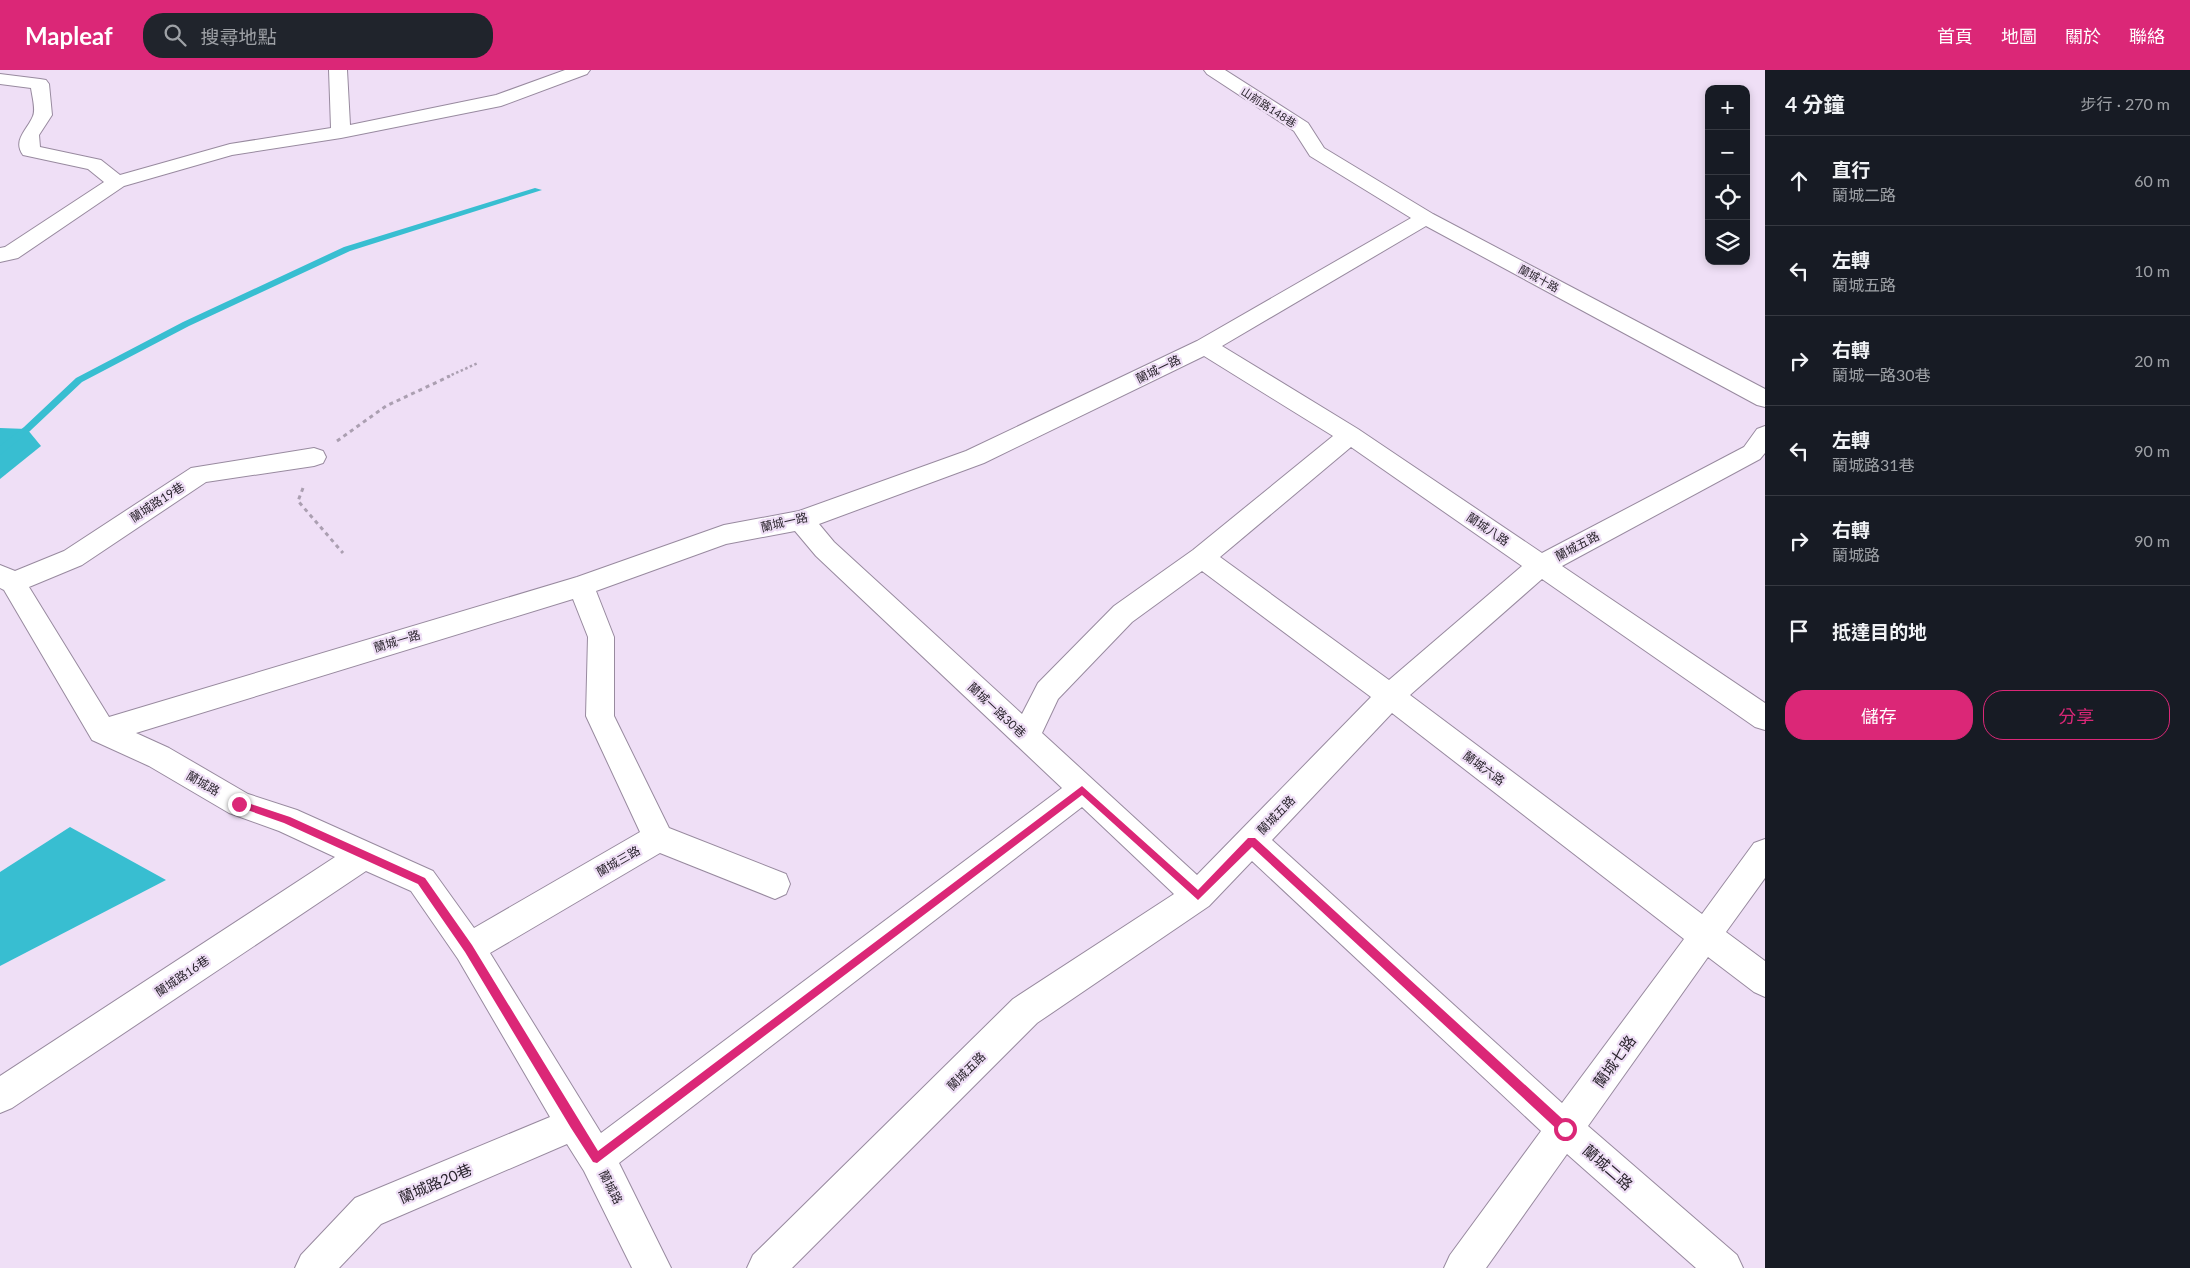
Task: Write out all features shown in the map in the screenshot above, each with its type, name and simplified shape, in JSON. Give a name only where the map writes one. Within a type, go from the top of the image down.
[{"type":"street","points":[[338,70],[341,132]]},
{"type":"street","points":[[0,255],[11,252],[117,182],[230,150],[341,132],[502,100],[581,70]]},
{"type":"street","name":"山前路148巷","points":[[1213,70],[1301,127],[1317,152]]},
{"type":"street","points":[[0,79],[40,84],[43,115],[30,135],[30,151],[94,164],[117,182]]},
{"type":"street","name":"蘭城十路","points":[[1317,152],[1426,218],[1765,399]]},
{"type":"street","name":"蘭城一路","points":[[102,730],[581,586],[724,535],[801,520],[975,457],[1205,346],[1426,218]]},
{"type":"street","name":"蘭城八路","points":[[1205,346],[1350,436],[1765,718]]},
{"type":"street","name":"蘭城五路","points":[[766,1268],[1024,1011],[1198,896],[1390,696],[1541,565],[1752,453],[1765,435]]},
{"type":"street","points":[[1026,736],[1048,691],[1123,614],[1202,557],[1350,436]]},
{"type":"street","name":"蘭城路19巷","points":[[6,579],[73,558],[200,474],[314,457]]},
{"type":"street","name":"蘭城一路30巷","points":[[801,520],[825,549],[1198,896]]},
{"type":"street","name":"蘭城六路","points":[[1202,557],[1390,696],[1765,981]]},
{"type":"street","points":[[6,579],[102,730]]},
{"type":"street","points":[[581,586],[601,637],[600,716],[658,838],[775,884]]},
{"type":"street","name":"蘭城路","points":[[102,730],[159,757],[239,804],[286,820],[422,881],[469,948],[574,1124],[597,1158],[652,1268]]},
{"type":"street","points":[[597,1158],[1082,790]]},
{"type":"street","name":"蘭城三路","points":[[469,948],[658,838]]},
{"type":"street","name":"蘭城二路","points":[[1251,841],[1565,1129],[1724,1268]]},
{"type":"street","name":"蘭城七路","points":[[1463,1268],[1765,853]]},
{"type":"street","name":"蘭城路16巷","points":[[0,1096],[364,855]]},
{"type":"street","name":"蘭城路20巷","points":[[314,1268],[368,1211],[574,1124]]},
{"type":"path","points":[[343,553],[298,501],[314,457],[386,406],[478,363]]},
{"type":"water","points":[[0,428],[27,429],[41,446],[0,479]]},
{"type":"water","points":[[70,827],[166,880],[0,966],[0,872]]},
{"type":"waterway","points":[[0,451],[27,429],[79,380],[186,324],[347,249],[538,190]]},
{"type":"route","points":[[239,804],[286,820],[422,881],[469,948],[574,1124],[597,1158],[1082,790],[1198,896],[1251,841],[1565,1129]]}]
